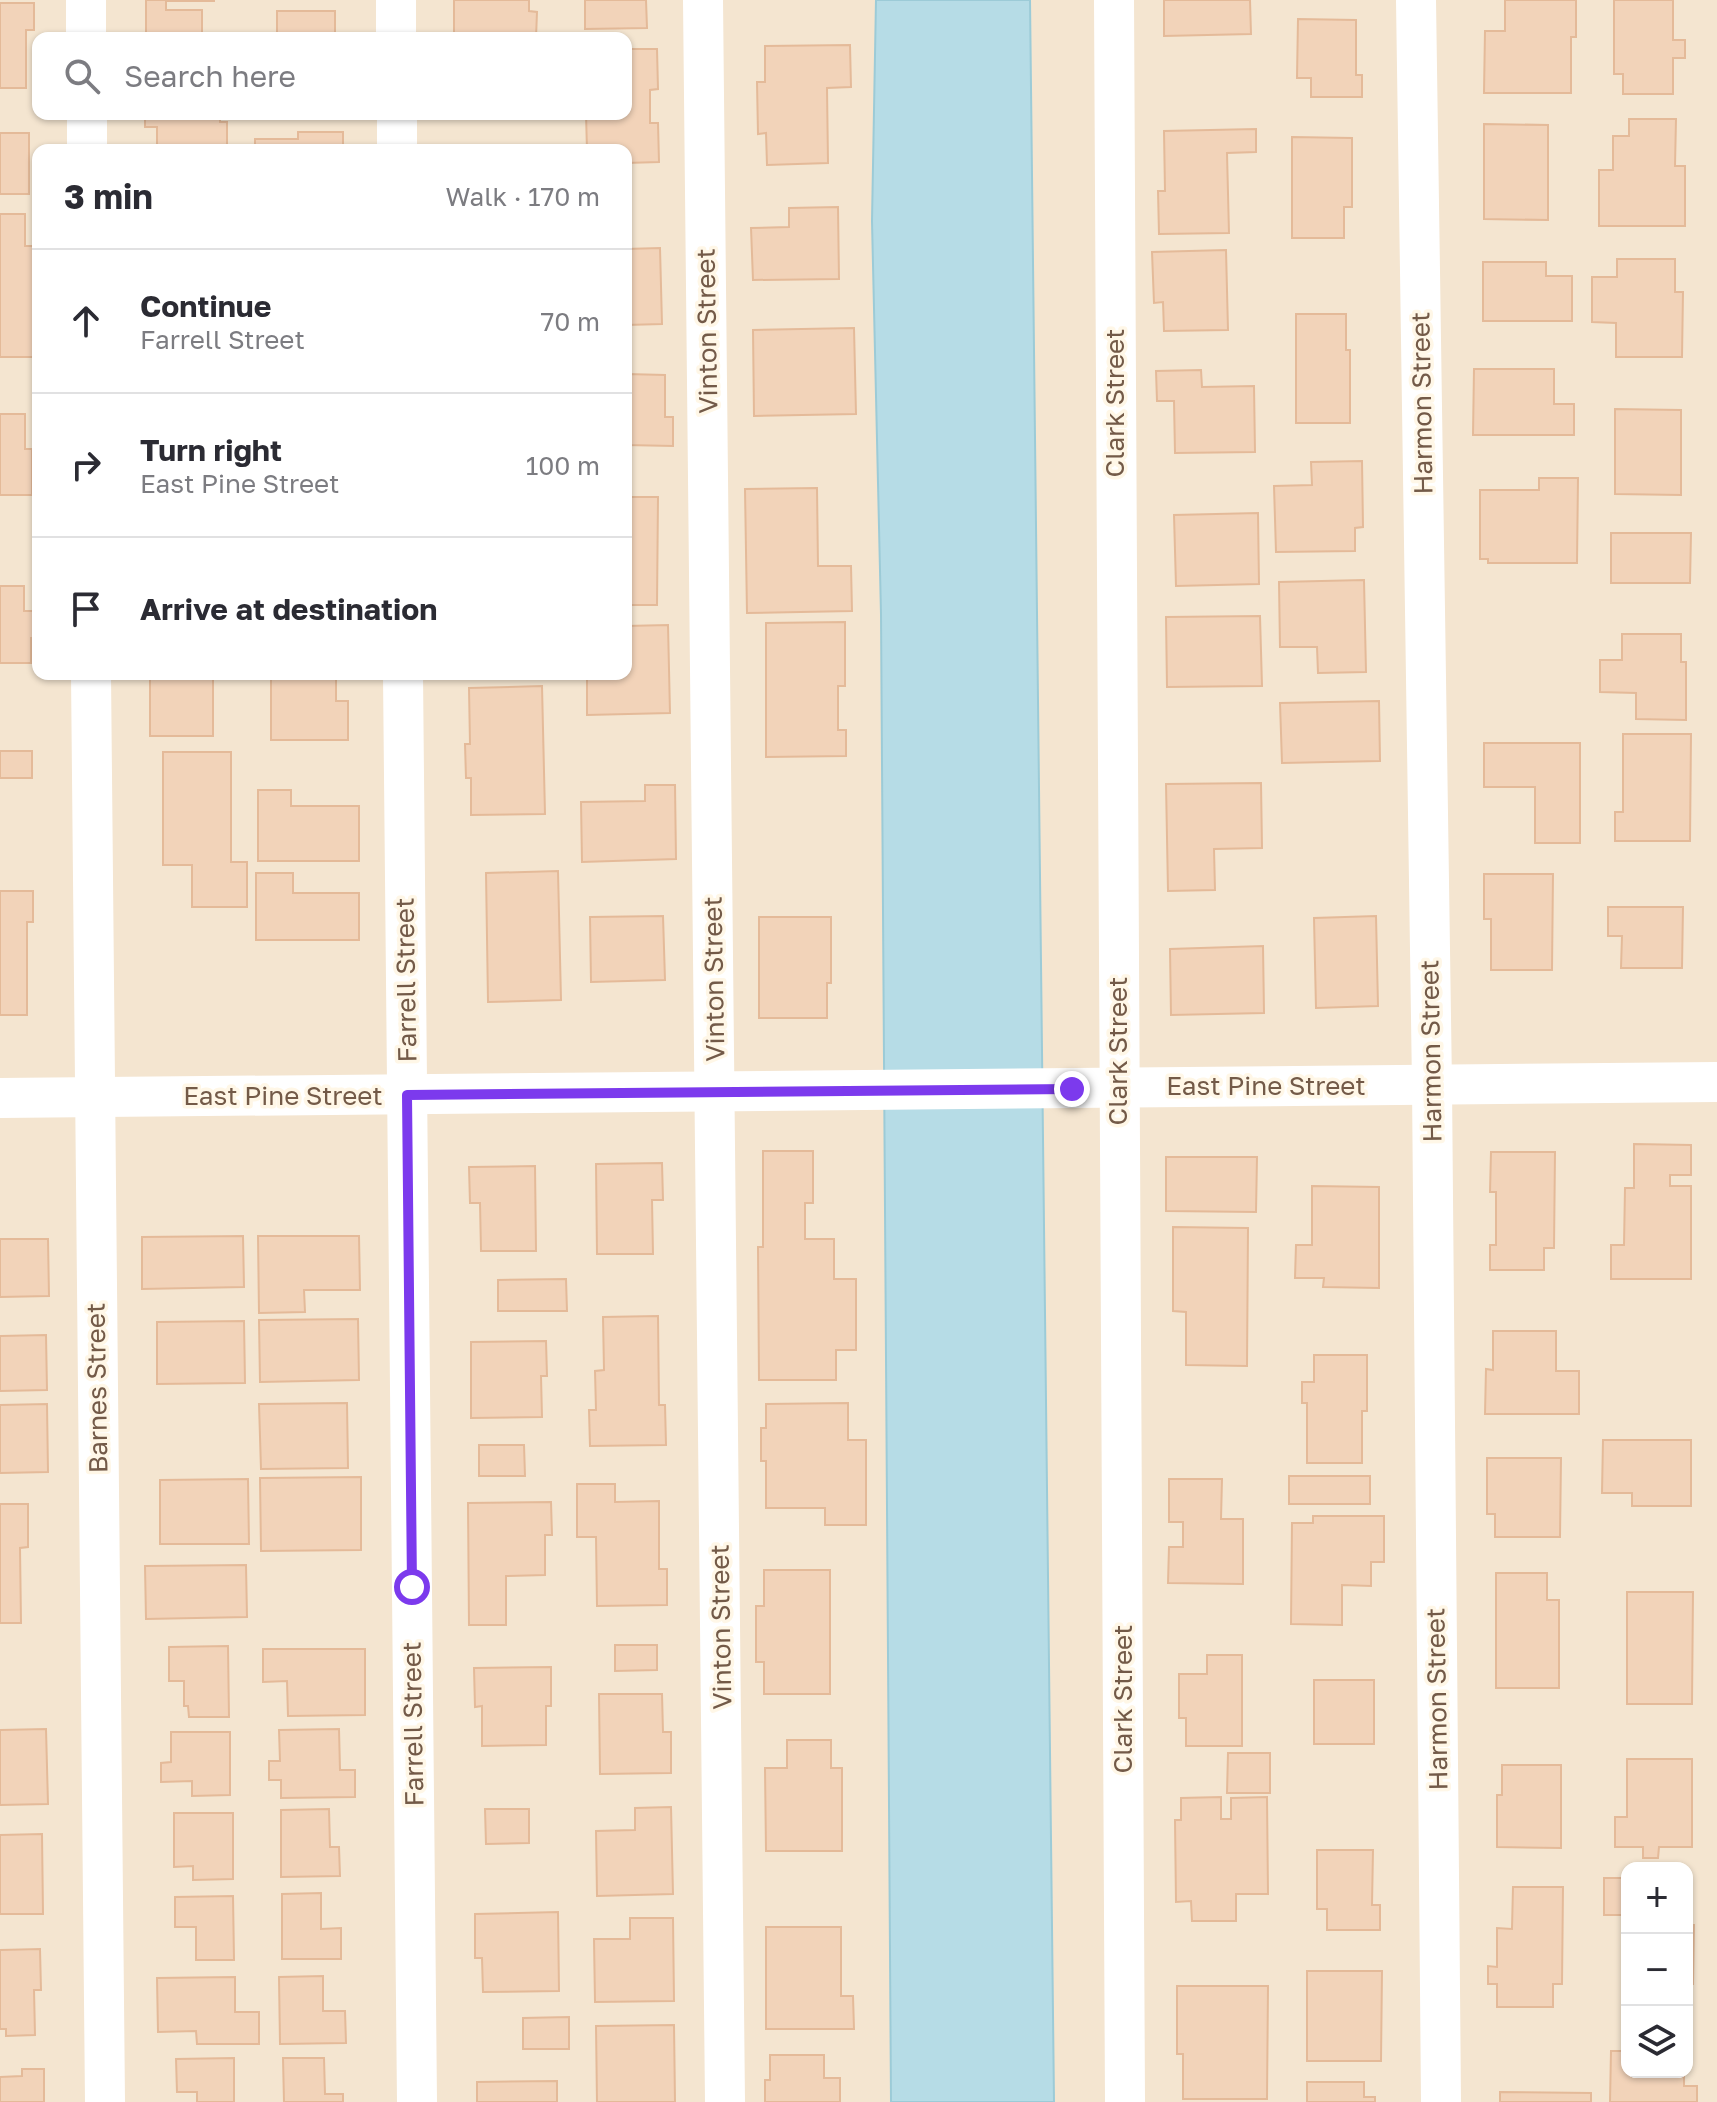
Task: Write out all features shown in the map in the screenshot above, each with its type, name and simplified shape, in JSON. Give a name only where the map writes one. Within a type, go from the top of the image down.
[{"type":"street","points":[[86,0],[86,32]]},
{"type":"street","points":[[396,0],[396,32]]},
{"type":"street","name":"Vinton Street","points":[[703,0],[725,2102]]},
{"type":"street","name":"Clark Street","points":[[1114,0],[1125,2102]]},
{"type":"street","name":"Harmon Street","points":[[1416,0],[1432,1085],[1441,2102]]},
{"type":"street","points":[[87,120],[87,144]]},
{"type":"street","points":[[397,120],[397,144]]},
{"type":"street","name":"Barnes Street","points":[[91,680],[105,2102]]},
{"type":"street","name":"Farrell Street","points":[[403,680],[417,2102]]},
{"type":"street","name":"East Pine Street","points":[[0,1098],[1717,1082]]},
{"type":"shaded area","points":[[0,0],[876,0],[872,221],[881,614],[891,2102],[0,2102]]},
{"type":"shaded area","points":[[1030,0],[1717,0],[1717,2102],[1054,2102]]},
{"type":"water","points":[[876,0],[1030,0],[1054,2102],[891,2102],[881,614],[872,221]]},
{"type":"building","points":[[146,0],[214,0],[166,1],[166,10],[202,10],[202,32],[146,32]]},
{"type":"building","points":[[454,0],[529,0],[529,11],[537,12],[536,32],[454,32]]},
{"type":"building","points":[[585,0],[646,0],[647,28],[585,29]]},
{"type":"building","points":[[1164,0],[1250,0],[1251,34],[1164,36]]},
{"type":"building","points":[[1505,0],[1576,0],[1576,37],[1571,37],[1571,93],[1484,93],[1485,31],[1505,31]]},
{"type":"building","points":[[1614,0],[1673,0],[1673,40],[1685,40],[1685,58],[1673,58],[1673,94],[1623,94],[1623,74],[1614,74]]},
{"type":"building","points":[[0,3],[34,3],[34,30],[26,30],[26,88],[0,88]]},
{"type":"building","points":[[277,11],[335,11],[335,32],[277,32]]},
{"type":"building","points":[[1298,19],[1356,20],[1356,75],[1362,75],[1362,97],[1311,97],[1311,78],[1297,78]]},
{"type":"building","points":[[850,45],[851,87],[827,88],[828,163],[767,165],[766,133],[758,134],[757,82],[765,82],[765,46]]},
{"type":"building","points":[[632,49],[657,49],[658,89],[650,90],[650,123],[658,123],[659,162],[632,163],[632,144],[587,144],[586,120],[632,120]]},
{"type":"building","points":[[1629,119],[1676,119],[1675,166],[1685,166],[1685,226],[1599,226],[1599,170],[1613,170],[1613,136],[1629,136]]},
{"type":"building","points":[[145,120],[220,120],[227,122],[227,144],[157,144],[157,127],[145,127]]},
{"type":"building","points":[[1484,124],[1548,125],[1548,220],[1484,219]]},
{"type":"building","points":[[1256,129],[1256,152],[1227,153],[1229,233],[1159,234],[1158,191],[1165,191],[1164,131]]},
{"type":"building","points":[[298,132],[343,132],[343,144],[255,144],[255,139],[298,139]]},
{"type":"building","points":[[0,133],[29,133],[29,194],[0,194]]},
{"type":"building","points":[[1292,137],[1352,138],[1352,207],[1344,207],[1344,238],[1292,238]]},
{"type":"building","points":[[838,207],[839,279],[753,280],[751,228],[789,227],[789,208]]},
{"type":"building","points":[[0,214],[25,214],[25,246],[32,246],[32,357],[0,357]]},
{"type":"building","points":[[660,248],[662,324],[632,325],[632,249]]},
{"type":"building","points":[[1226,250],[1228,330],[1164,331],[1163,302],[1154,303],[1152,252]]},
{"type":"building","points":[[1617,259],[1675,259],[1675,292],[1683,292],[1682,357],[1616,357],[1616,323],[1592,322],[1592,277],[1617,277]]},
{"type":"building","points":[[1483,262],[1546,262],[1546,276],[1572,276],[1572,321],[1483,321]]},
{"type":"building","points":[[1296,314],[1346,314],[1346,350],[1350,350],[1350,423],[1296,423]]},
{"type":"building","points":[[854,328],[856,414],[754,416],[753,330]]},
{"type":"building","points":[[1474,369],[1554,369],[1554,404],[1574,404],[1574,435],[1473,435]]},
{"type":"building","points":[[1201,370],[1202,387],[1254,386],[1255,452],[1175,453],[1174,401],[1157,401],[1156,371]]},
{"type":"building","points":[[632,374],[665,375],[665,417],[673,417],[673,446],[632,445]]},
{"type":"building","points":[[1615,409],[1681,410],[1681,495],[1615,494]]},
{"type":"building","points":[[0,414],[25,414],[25,449],[32,449],[32,495],[0,495]]},
{"type":"building","points":[[1362,461],[1363,527],[1355,528],[1355,551],[1276,552],[1274,486],[1312,485],[1311,462]]},
{"type":"building","points":[[1539,478],[1578,478],[1577,563],[1488,563],[1488,559],[1480,559],[1480,490],[1539,490]]},
{"type":"building","points":[[817,488],[818,566],[851,566],[852,611],[747,613],[745,489]]},
{"type":"building","points":[[632,497],[658,497],[657,605],[632,605]]},
{"type":"building","points":[[1258,513],[1259,584],[1176,586],[1174,515]]},
{"type":"building","points":[[1611,533],[1691,533],[1690,583],[1611,583]]},
{"type":"building","points":[[1364,580],[1366,672],[1318,673],[1317,647],[1280,647],[1279,582]]},
{"type":"building","points":[[0,586],[24,586],[24,611],[32,611],[31,663],[0,663]]},
{"type":"building","points":[[1260,616],[1262,686],[1167,687],[1166,617]]},
{"type":"building","points":[[845,622],[845,686],[838,686],[838,730],[846,730],[846,756],[766,757],[766,623]]},
{"type":"building","points":[[668,625],[670,713],[587,715],[587,680],[632,680],[632,626]]},
{"type":"building","points":[[1622,634],[1681,634],[1681,662],[1686,662],[1686,720],[1636,719],[1636,693],[1600,692],[1600,660],[1622,660]]},
{"type":"building","points":[[150,680],[213,680],[213,736],[150,736]]},
{"type":"building","points":[[271,680],[336,680],[336,701],[348,701],[348,740],[271,740]]},
{"type":"building","points":[[542,686],[545,814],[471,815],[471,778],[466,778],[465,744],[470,744],[469,688]]},
{"type":"building","points":[[1379,701],[1380,761],[1282,763],[1280,703]]},
{"type":"building","points":[[1623,734],[1691,734],[1690,841],[1615,841],[1615,812],[1623,812]]},
{"type":"building","points":[[1484,743],[1580,743],[1580,843],[1535,843],[1535,787],[1484,787]]},
{"type":"building","points":[[0,751],[32,751],[32,778],[0,778]]},
{"type":"building","points":[[163,752],[231,752],[231,862],[247,862],[247,907],[192,907],[192,865],[163,865]]},
{"type":"building","points":[[1261,783],[1262,848],[1214,849],[1215,890],[1168,891],[1166,784]]},
{"type":"building","points":[[645,785],[675,785],[676,859],[582,862],[581,802],[645,801]]},
{"type":"building","points":[[258,790],[291,790],[291,806],[359,806],[359,861],[258,861]]},
{"type":"building","points":[[558,871],[561,1000],[488,1002],[486,873]]},
{"type":"building","points":[[256,873],[293,873],[293,893],[359,893],[359,940],[256,940]]},
{"type":"building","points":[[1484,874],[1553,874],[1552,970],[1491,970],[1491,919],[1484,919]]},
{"type":"building","points":[[0,891],[33,891],[33,922],[27,922],[27,1015],[0,1015]]},
{"type":"building","points":[[1608,907],[1683,907],[1682,968],[1621,968],[1622,936],[1608,936]]},
{"type":"building","points":[[663,916],[665,980],[591,982],[590,917]]},
{"type":"building","points":[[1376,916],[1378,1006],[1316,1008],[1314,918]]},
{"type":"building","points":[[759,917],[831,917],[831,983],[827,983],[827,1018],[759,1018]]},
{"type":"building","points":[[1263,946],[1264,1013],[1171,1015],[1170,949]]},
{"type":"building","points":[[1634,1144],[1691,1145],[1691,1175],[1670,1175],[1670,1186],[1691,1186],[1691,1279],[1611,1279],[1611,1245],[1624,1245],[1625,1188],[1634,1188]]},
{"type":"building","points":[[763,1151],[813,1151],[813,1203],[805,1203],[805,1239],[834,1239],[834,1279],[856,1279],[856,1350],[836,1350],[836,1380],[759,1380],[758,1247],[763,1247]]},
{"type":"building","points":[[1491,1152],[1555,1152],[1554,1248],[1544,1248],[1544,1270],[1490,1270],[1490,1245],[1496,1245],[1496,1192],[1490,1192]]},
{"type":"building","points":[[1166,1157],[1257,1157],[1256,1212],[1166,1211]]},
{"type":"building","points":[[662,1163],[663,1200],[652,1200],[653,1254],[597,1254],[596,1164]]},
{"type":"building","points":[[535,1166],[536,1251],[481,1251],[480,1203],[470,1203],[469,1167]]},
{"type":"building","points":[[1312,1186],[1379,1187],[1379,1288],[1323,1287],[1324,1278],[1295,1278],[1296,1245],[1312,1245]]},
{"type":"building","points":[[1173,1227],[1248,1228],[1247,1366],[1186,1365],[1186,1312],[1173,1311]]},
{"type":"building","points":[[243,1236],[244,1287],[142,1289],[142,1237]]},
{"type":"building","points":[[258,1236],[359,1236],[360,1290],[304,1290],[305,1312],[259,1313]]},
{"type":"building","points":[[0,1239],[48,1239],[49,1296],[0,1297]]},
{"type":"building","points":[[566,1279],[567,1311],[498,1311],[498,1280]]},
{"type":"building","points":[[658,1316],[659,1405],[665,1405],[666,1445],[590,1446],[589,1410],[596,1410],[595,1371],[604,1370],[603,1317]]},
{"type":"building","points":[[358,1319],[359,1380],[260,1382],[259,1320]]},
{"type":"building","points":[[244,1321],[245,1383],[157,1384],[157,1322]]},
{"type":"building","points":[[1493,1331],[1556,1331],[1556,1371],[1579,1371],[1579,1414],[1485,1414],[1486,1369],[1493,1370]]},
{"type":"building","points":[[46,1335],[47,1390],[0,1391],[0,1336]]},
{"type":"building","points":[[546,1341],[547,1376],[541,1376],[542,1417],[471,1418],[471,1342]]},
{"type":"building","points":[[1314,1355],[1367,1355],[1367,1411],[1362,1411],[1362,1463],[1307,1463],[1307,1403],[1302,1403],[1302,1382],[1314,1382]]},
{"type":"building","points":[[347,1403],[348,1468],[261,1469],[259,1404]]},
{"type":"building","points":[[848,1403],[848,1440],[866,1440],[866,1525],[825,1525],[825,1508],[766,1508],[766,1461],[761,1461],[761,1428],[766,1428],[766,1404]]},
{"type":"building","points":[[47,1404],[48,1472],[0,1473],[0,1405]]},
{"type":"building","points":[[1603,1440],[1691,1440],[1691,1506],[1632,1506],[1632,1493],[1602,1493]]},
{"type":"building","points":[[479,1445],[524,1445],[525,1476],[479,1476]]},
{"type":"building","points":[[1487,1458],[1561,1458],[1560,1537],[1495,1537],[1495,1514],[1487,1514]]},
{"type":"building","points":[[1289,1476],[1370,1476],[1370,1504],[1289,1504]]},
{"type":"building","points":[[361,1477],[361,1550],[261,1551],[260,1478]]},
{"type":"building","points":[[248,1479],[249,1544],[160,1544],[160,1480]]},
{"type":"building","points":[[1169,1479],[1222,1479],[1221,1519],[1243,1519],[1243,1584],[1168,1583],[1169,1547],[1183,1547],[1183,1522],[1169,1522]]},
{"type":"building","points":[[577,1484],[615,1484],[615,1502],[659,1501],[659,1569],[667,1569],[667,1605],[597,1606],[596,1537],[577,1537]]},
{"type":"building","points":[[551,1502],[552,1535],[545,1535],[545,1575],[506,1576],[506,1625],[469,1625],[468,1503]]},
{"type":"building","points":[[0,1504],[28,1504],[28,1547],[20,1548],[21,1623],[0,1623]]},
{"type":"building","points":[[1313,1516],[1384,1516],[1384,1562],[1371,1562],[1371,1586],[1342,1585],[1342,1625],[1291,1624],[1292,1523],[1313,1523]]},
{"type":"building","points":[[246,1565],[247,1617],[146,1619],[145,1566]]},
{"type":"building","points":[[764,1570],[830,1570],[830,1694],[764,1694],[764,1662],[756,1662],[756,1606],[764,1606]]},
{"type":"building","points":[[1496,1573],[1547,1573],[1547,1600],[1559,1600],[1559,1688],[1496,1688]]},
{"type":"building","points":[[1627,1592],[1693,1592],[1692,1704],[1627,1704]]},
{"type":"building","points":[[615,1645],[657,1645],[657,1670],[615,1671]]},
{"type":"building","points":[[228,1646],[229,1717],[189,1717],[188,1706],[184,1706],[184,1681],[169,1681],[169,1647]]},
{"type":"building","points":[[263,1649],[365,1649],[365,1715],[288,1716],[287,1681],[263,1682]]},
{"type":"building","points":[[1207,1655],[1242,1655],[1242,1746],[1186,1746],[1186,1718],[1179,1718],[1179,1674],[1207,1674]]},
{"type":"building","points":[[551,1667],[551,1706],[546,1706],[546,1745],[482,1746],[482,1706],[475,1707],[474,1668]]},
{"type":"building","points":[[1314,1680],[1374,1680],[1374,1744],[1314,1744]]},
{"type":"building","points":[[599,1694],[662,1694],[663,1732],[671,1732],[671,1773],[600,1774]]},
{"type":"building","points":[[46,1729],[48,1804],[0,1805],[0,1730]]},
{"type":"building","points":[[339,1729],[340,1770],[355,1770],[355,1797],[281,1798],[281,1780],[269,1780],[269,1761],[280,1761],[279,1730]]},
{"type":"building","points":[[171,1732],[230,1732],[230,1795],[192,1796],[192,1781],[161,1782],[161,1763],[171,1762]]},
{"type":"building","points":[[787,1740],[831,1740],[831,1768],[842,1768],[842,1851],[766,1851],[765,1768],[787,1768]]},
{"type":"building","points":[[1228,1753],[1270,1753],[1270,1793],[1227,1793]]},
{"type":"building","points":[[1627,1759],[1692,1759],[1692,1847],[1659,1847],[1658,1858],[1643,1858],[1643,1847],[1615,1847],[1615,1817],[1627,1817]]},
{"type":"building","points":[[1502,1765],[1561,1765],[1561,1848],[1497,1847],[1497,1795],[1502,1795]]},
{"type":"building","points":[[1221,1797],[1221,1819],[1231,1819],[1231,1798],[1267,1797],[1268,1894],[1236,1894],[1236,1921],[1192,1921],[1191,1901],[1176,1902],[1175,1820],[1181,1820],[1181,1798]]},
{"type":"building","points":[[671,1807],[673,1894],[597,1896],[596,1831],[635,1830],[635,1808]]},
{"type":"building","points":[[329,1809],[330,1847],[339,1847],[340,1876],[281,1877],[281,1810]]},
{"type":"building","points":[[485,1809],[529,1809],[529,1843],[486,1844]]},
{"type":"building","points":[[174,1813],[233,1813],[233,1879],[193,1880],[193,1866],[174,1867]]},
{"type":"building","points":[[42,1834],[43,1914],[0,1914],[0,1835]]},
{"type":"building","points":[[1317,1850],[1373,1850],[1372,1905],[1380,1905],[1380,1930],[1327,1930],[1327,1909],[1317,1909]]},
{"type":"building","points":[[1604,1878],[1621,1878],[1621,1915],[1604,1915]]},
{"type":"building","points":[[1513,1887],[1563,1887],[1562,1984],[1553,1984],[1553,2007],[1497,2007],[1497,1984],[1488,1984],[1488,1966],[1497,1967],[1497,1928],[1512,1929]]},
{"type":"building","points":[[321,1893],[321,1929],[341,1928],[341,1959],[282,1959],[282,1894]]},
{"type":"building","points":[[233,1896],[234,1960],[196,1960],[196,1927],[175,1927],[175,1897]]},
{"type":"building","points":[[558,1912],[559,1991],[483,1992],[482,1958],[475,1958],[475,1914]]},
{"type":"building","points":[[630,1918],[673,1918],[674,2001],[595,2002],[594,1939],[630,1939]]},
{"type":"building","points":[[766,1927],[841,1927],[841,1996],[853,1996],[854,2029],[766,2029]]},
{"type":"building","points":[[40,1949],[41,1990],[34,1990],[35,2035],[6,2036],[6,2029],[0,2029],[0,1950]]},
{"type":"building","points":[[1307,1971],[1382,1971],[1381,2061],[1307,2061]]},
{"type":"building","points":[[323,1976],[323,2011],[345,2011],[346,2043],[280,2044],[279,1977]]},
{"type":"building","points":[[235,1977],[235,2012],[259,2012],[259,2044],[197,2044],[196,2031],[158,2032],[157,1978]]},
{"type":"building","points":[[1177,1986],[1268,1986],[1267,2099],[1183,2099],[1183,2054],[1177,2054]]},
{"type":"building","points":[[569,2017],[569,2049],[523,2049],[523,2018]]},
{"type":"building","points":[[674,2025],[675,2102],[597,2102],[596,2026]]},
{"type":"building","points":[[1611,2051],[1621,2051],[1621,2078],[1684,2078],[1684,2086],[1697,2086],[1697,2102],[1610,2102]]},
{"type":"building","points":[[770,2055],[824,2055],[824,2078],[840,2078],[840,2102],[765,2102],[765,2080],[770,2080]]},
{"type":"building","points":[[234,2058],[234,2102],[197,2102],[197,2092],[177,2092],[176,2059]]},
{"type":"building","points":[[283,2058],[324,2058],[325,2094],[343,2094],[343,2102],[284,2102]]},
{"type":"building","points":[[22,2069],[44,2069],[44,2102],[0,2102],[0,2077],[22,2076]]},
{"type":"building","points":[[557,2081],[557,2102],[477,2102],[477,2082]]},
{"type":"building","points":[[1307,2082],[1364,2082],[1364,2097],[1375,2097],[1375,2102],[1307,2102]]},
{"type":"building","points":[[1500,2092],[1591,2093],[1591,2102],[1500,2102]]},
{"type":"route","points":[[412,1587],[407,1095],[1072,1089]]}]
